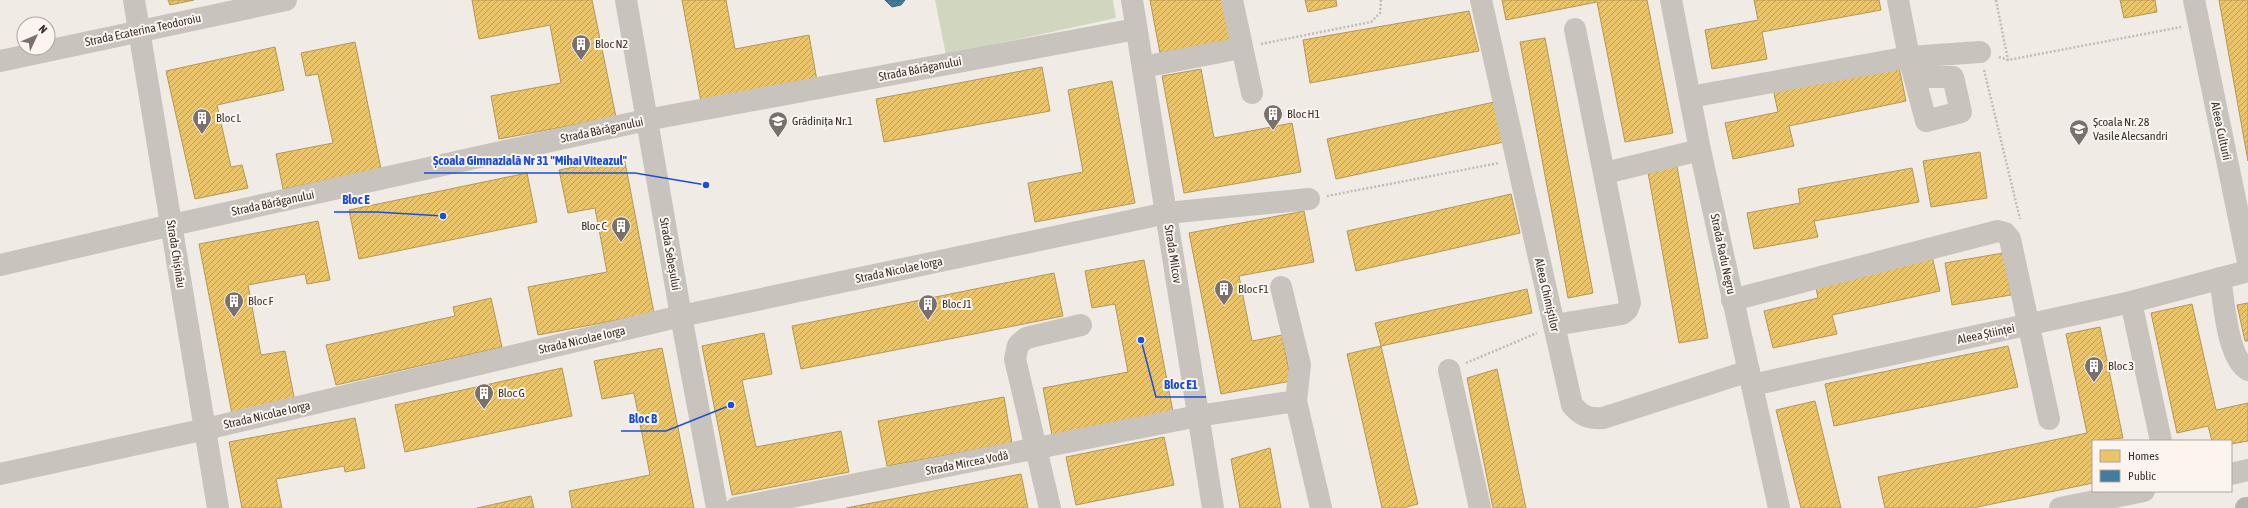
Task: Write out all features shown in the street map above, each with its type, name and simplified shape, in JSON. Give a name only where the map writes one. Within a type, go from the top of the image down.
[{"type":"street","name":"Strada Chișinău","points":[[134,0],[138,32],[172,225],[218,508]]},
{"type":"street","name":"Strada Ecaterina Teodoroiu","points":[[0,61],[286,0]]},
{"type":"street","name":"Strada Sebeșului","points":[[626,0],[681,316],[717,508]]},
{"type":"street","name":"Strada Milcov","points":[[1132,0],[1213,508]]},
{"type":"street","points":[[1232,0],[1241,48],[1252,93]]},
{"type":"street","name":"Aleea Chimiștilor","points":[[1481,0],[1572,404],[1581,415],[1590,419],[1603,418],[1750,378]]},
{"type":"street","name":"Strada Radu Negru","points":[[1671,0],[1700,150],[1778,508]]},
{"type":"street","points":[[1898,0],[1909,57],[1916,77]]},
{"type":"street","name":"Aleea Culturii","points":[[2194,0],[2241,197],[2248,262]]},
{"type":"street","name":"Strada Bărăganului","points":[[0,265],[172,225],[646,120],[1136,28]]},
{"type":"street","points":[[1554,325],[1622,314],[1627,310],[1630,303],[1575,29]]},
{"type":"street","points":[[1143,67],[1241,48]]},
{"type":"street","points":[[1690,97],[1909,57],[1980,52]]},
{"type":"street","points":[[1605,173],[1700,150]]},
{"type":"street","name":"Strada Nicolae Iorga","points":[[0,474],[206,430],[681,316],[1167,213],[1309,199]]},
{"type":"street","points":[[1732,300],[1998,232],[2005,234],[2010,239],[2049,419]]},
{"type":"street","name":"Aleea Științei","points":[[1750,378],[2028,325],[2131,302],[2248,271]]},
{"type":"street","points":[[2220,278],[2233,351],[2239,362],[2248,370]]},
{"type":"street","points":[[1281,287],[1300,364],[1296,401],[1321,508]]},
{"type":"street","points":[[2131,302],[2161,440]]},
{"type":"street","points":[[1050,508],[1015,359],[1018,345],[1026,338],[1081,325]]},
{"type":"street","points":[[1449,370],[1480,508]]},
{"type":"street","name":"Strada Mircea Vodă","points":[[736,508],[1198,416],[1296,401]]},
{"type":"street","points":[[2232,474],[2248,470]]},
{"type":"street","points":[[2060,508],[2139,492]]},
{"type":"path","points":[[1241,48],[1371,22],[1380,13],[1381,0]]},
{"type":"path","points":[[1996,0],[2008,60]]},
{"type":"path","points":[[2020,221],[1980,52],[2008,60],[2199,24]]},
{"type":"path","points":[[1309,199],[1517,160]]},
{"type":"path","points":[[1449,370],[1554,325]]},
{"type":"green space","points":[[935,0],[1113,0],[1116,18],[946,55]]},
{"type":"building: Homes","points":[[168,0],[194,0],[170,5]]},
{"type":"building: Homes","name":"Bloc N2","points":[[472,0],[592,0],[616,117],[499,139],[491,96],[561,83],[550,25],[479,39]]},
{"type":"building: Homes","points":[[682,0],[726,0],[735,49],[809,35],[817,81],[701,102]]},
{"type":"building: Homes","points":[[1150,0],[1226,0],[1233,40],[1160,53]]},
{"type":"building: Homes","points":[[1305,0],[1336,0],[1337,6],[1308,12]]},
{"type":"building: Homes","points":[[1502,0],[1647,0],[1673,133],[1625,142],[1597,2],[1506,20]]},
{"type":"building: Homes","points":[[1754,0],[1879,0],[1881,10],[1762,32],[1767,59],[1712,69],[1705,30],[1758,20]]},
{"type":"building: Homes","points":[[2120,0],[2155,0],[2157,12],[2124,18]]},
{"type":"building: Homes","points":[[2219,0],[2248,0],[2248,161]]},
{"type":"building: Homes","points":[[1469,11],[1479,51],[1310,83],[1303,40]]},
{"type":"building: Homes","points":[[1545,38],[1593,293],[1568,298],[1520,42]]},
{"type":"building: Homes","points":[[355,42],[381,169],[283,189],[276,154],[333,143],[318,74],[306,76],[301,53]]},
{"type":"building: Homes","name":"Bloc L","points":[[275,47],[284,90],[217,105],[231,167],[242,165],[248,188],[195,199],[166,71]]},
{"type":"building: Homes","points":[[1898,62],[1906,101],[1789,126],[1794,146],[1733,159],[1725,123],[1778,112],[1773,89]]},
{"type":"building: Homes","points":[[1042,67],[1050,111],[884,142],[876,99]]},
{"type":"building: Homes","name":"Bloc H1","points":[[1201,69],[1214,138],[1292,123],[1301,172],[1184,193],[1162,76]]},
{"type":"building: Homes","points":[[1112,81],[1135,203],[1035,222],[1028,183],[1083,172],[1068,90]]},
{"type":"building: Homes","points":[[1494,102],[1504,142],[1336,179],[1327,139]]},
{"type":"building: Homes","points":[[1980,152],[1987,198],[1931,207],[1923,161]]},
{"type":"building: Homes","name":"Bloc C","points":[[624,157],[654,313],[538,335],[528,287],[607,272],[595,208],[568,213],[559,170]]},
{"type":"building: Homes","points":[[1676,161],[1708,338],[1679,343],[1647,167]]},
{"type":"building: Homes","points":[[1912,168],[1919,202],[1814,221],[1818,237],[1754,249],[1747,213],[1800,203],[1798,189]]},
{"type":"building: Homes","points":[[527,173],[537,222],[359,259],[349,210]]},
{"type":"building: Homes","points":[[1511,194],[1520,233],[1356,271],[1347,231]]},
{"type":"building: Homes","name":"Bloc F1","points":[[1304,211],[1314,262],[1239,276],[1252,341],[1282,335],[1291,381],[1221,394],[1189,233]]},
{"type":"building: Homes","name":"Bloc F","points":[[318,221],[330,280],[307,284],[305,274],[248,285],[261,355],[285,351],[295,402],[232,414],[199,244]]},
{"type":"building: Homes","points":[[2003,253],[2011,295],[1952,305],[1945,263]]},
{"type":"building: Homes","points":[[1932,256],[1940,291],[1832,315],[1837,334],[1773,348],[1764,311],[1818,298],[1815,283]]},
{"type":"building: Homes","points":[[1144,260],[1173,412],[1052,435],[1043,388],[1128,372],[1115,304],[1092,308],[1085,271]]},
{"type":"building: Homes","name":"Bloc J1","points":[[1054,273],[1063,316],[801,369],[792,326]]},
{"type":"building: Homes","points":[[1527,289],[1532,313],[1381,346],[1375,323]]},
{"type":"building: Homes","points":[[491,298],[502,347],[336,385],[326,345],[455,316],[453,307]]},
{"type":"building: Homes","points":[[2248,303],[2248,341],[2245,341],[2237,305]]},
{"type":"building: Homes","points":[[2192,304],[2216,410],[2248,403],[2248,441],[2232,444],[2232,440],[2212,440],[2208,426],[2177,433],[2151,313]]},
{"type":"building: Homes","name":"Bloc 3","points":[[2100,327],[2123,438],[2092,440],[2092,483],[1973,508],[1885,508],[1878,477],[2087,433],[2066,334]]},
{"type":"building: Homes","points":[[764,333],[772,374],[742,380],[756,447],[841,431],[849,472],[732,495],[702,346]]},
{"type":"building: Homes","points":[[1381,346],[1418,504],[1403,508],[1382,508],[1347,354]]},
{"type":"building: Homes","points":[[2008,346],[2018,387],[1834,426],[1825,384]]},
{"type":"building: Homes","points":[[662,348],[694,508],[572,508],[569,491],[650,475],[634,393],[602,399],[594,361]]},
{"type":"building: Homes","name":"Bloc G","points":[[562,368],[572,416],[405,452],[395,405]]},
{"type":"building: Homes","points":[[1497,369],[1526,508],[1493,508],[1467,378]]},
{"type":"building: Homes","points":[[1004,397],[1012,443],[887,466],[878,421]]},
{"type":"building: Homes","points":[[1815,401],[1841,508],[1801,508],[1776,410]]},
{"type":"building: Homes","points":[[355,418],[365,468],[345,472],[344,466],[276,479],[282,508],[242,508],[229,442]]},
{"type":"building: Homes","points":[[1164,437],[1174,485],[1076,505],[1066,457]]},
{"type":"building: Homes","points":[[1270,448],[1281,508],[1240,508],[1231,459]]},
{"type":"building: Homes","points":[[1021,474],[1028,508],[846,508]]},
{"type":"building: Homes","points":[[531,496],[534,508],[477,508]]},
{"type":"building: Public","points":[[885,0],[905,0],[901,5],[892,7]]},
{"type":"place","name":"Bloc N2","points":[[581,61]]},
{"type":"place","name":"Bloc H1","points":[[1273,131]]},
{"type":"place","name":"Bloc L","points":[[202,135]]},
{"type":"place","name":"Grădinița Nr.1","points":[[778,138]]},
{"type":"place","name":"Școala Nr. 28 Vasile Alecsandri","points":[[2079,146]]},
{"type":"place","name":"Școala Gimnazială Nr 31 \"Mihai Viteazul\"","points":[[706,185]]},
{"type":"place","name":"Bloc E","points":[[443,216]]},
{"type":"place","name":"Bloc C","points":[[621,243]]},
{"type":"place","name":"Bloc F1","points":[[1224,306]]},
{"type":"place","name":"Bloc F","points":[[234,318]]},
{"type":"place","name":"Bloc J1","points":[[928,321]]},
{"type":"place","name":"Bloc E1","points":[[1141,340]]},
{"type":"place","name":"Bloc 3","points":[[2094,383]]},
{"type":"place","name":"Bloc B","points":[[731,405]]},
{"type":"place","name":"Bloc G","points":[[484,410]]}]
